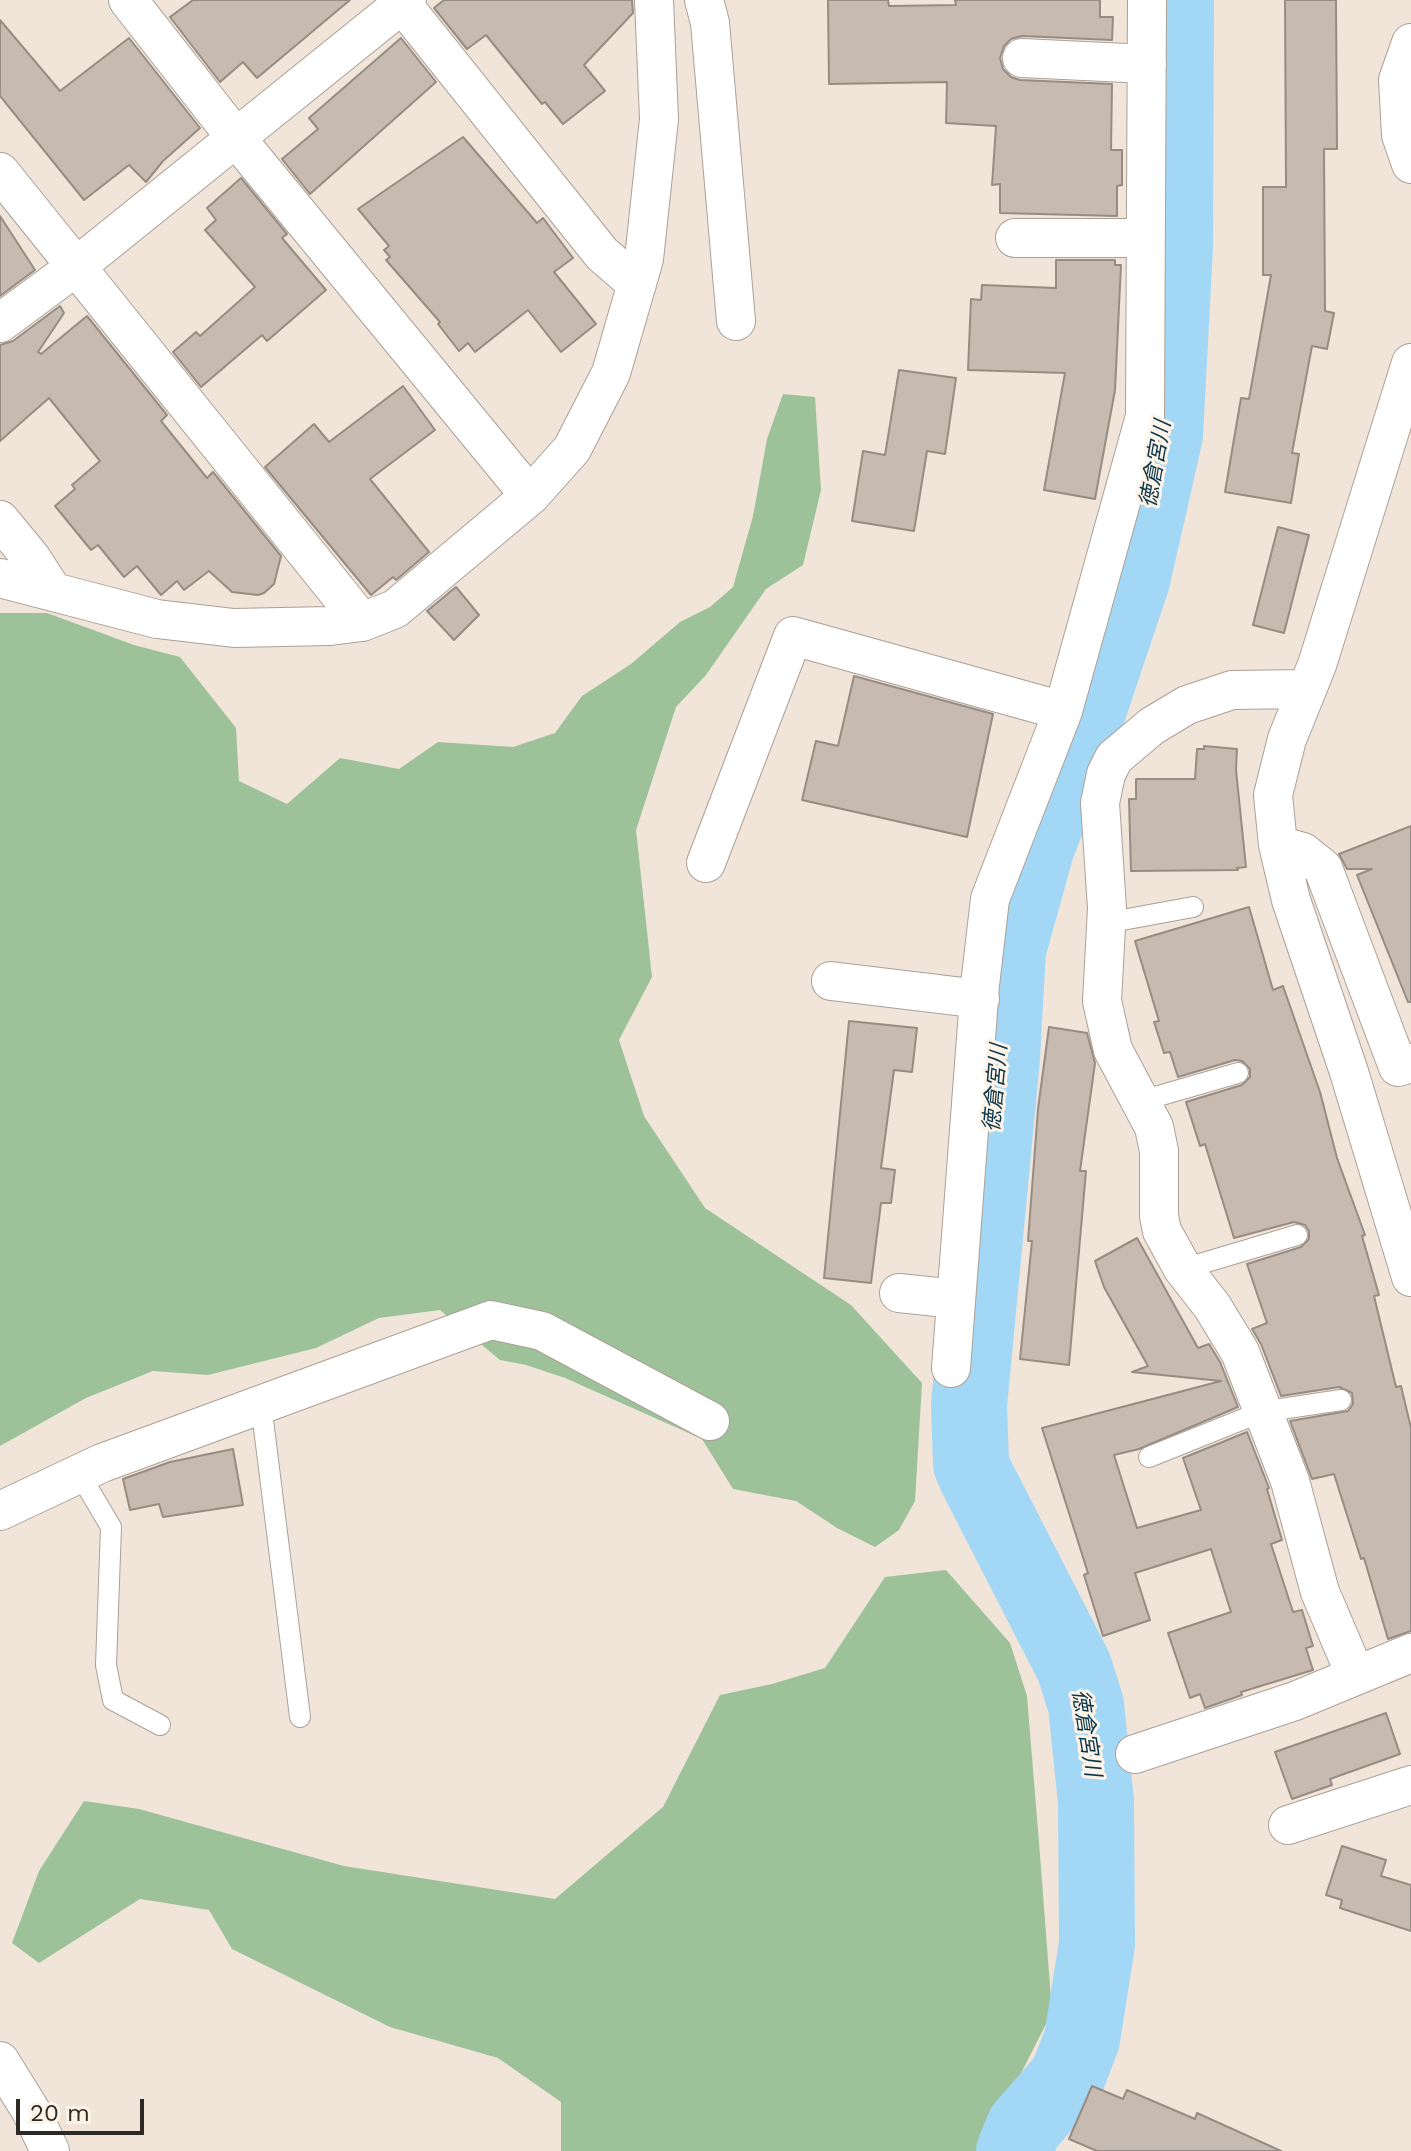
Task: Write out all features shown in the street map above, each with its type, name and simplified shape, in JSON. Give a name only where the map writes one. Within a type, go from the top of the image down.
[{"type":"street","points":[[128,0],[236,138],[530,496]]},
{"type":"street","points":[[0,578],[157,619],[234,628],[330,626],[362,622],[395,609],[530,496],[572,449],[611,373],[644,259],[659,119],[654,0]]},
{"type":"street","points":[[704,0],[710,23],[736,321]]},
{"type":"street","points":[[951,1368],[990,899],[1063,711],[1145,416],[1147,0]]},
{"type":"street","points":[[0,323],[77,266],[403,1],[602,254],[637,284]]},
{"type":"street","points":[[1022,58],[1147,64]]},
{"type":"street","points":[[1408,61],[1398,80],[1401,135],[1411,164]]},
{"type":"street","points":[[0,172],[362,622]]},
{"type":"street","points":[[1015,238],[1146,238]]},
{"type":"street","points":[[1411,363],[1370,498],[1307,689],[1287,739],[1273,795],[1278,845],[1291,900],[1349,1072],[1411,1277]]},
{"type":"street","points":[[0,520],[32,559],[52,590]]},
{"type":"street","points":[[706,863],[793,636],[1063,711]]},
{"type":"street","points":[[1307,689],[1232,690],[1187,705],[1152,726],[1114,758],[1106,774],[1100,803],[1106,923],[1102,1001],[1113,1050],[1154,1127],[1159,1151],[1159,1216],[1162,1231],[1183,1269],[1235,1342],[1290,1481],[1320,1592],[1355,1674]]},
{"type":"street","points":[[1278,845],[1303,852],[1323,868],[1398,1067],[1411,1063]]},
{"type":"street","points":[[831,981],[980,999]]},
{"type":"street","points":[[899,1293],[956,1299]]},
{"type":"street","points":[[0,1511],[79,1473],[491,1320],[542,1331],[710,1421]]},
{"type":"street","points":[[1135,1754],[1295,1701],[1411,1653]]},
{"type":"street","points":[[1288,1825],[1411,1785]]},
{"type":"street","points":[[0,2061],[31,2111],[50,2151]]},
{"type":"lane","points":[[1106,923],[1193,907]]},
{"type":"lane","points":[[1141,1101],[1238,1073]]},
{"type":"lane","points":[[1183,1269],[1297,1235]]},
{"type":"lane","points":[[1149,1457],[1261,1412],[1341,1400]]},
{"type":"lane","points":[[261,1404],[300,1717]]},
{"type":"lane","points":[[79,1473],[111,1527],[106,1665],[113,1700],[160,1725]]},
{"type":"green space","points":[[783,394],[815,397],[821,490],[803,565],[766,589],[706,675],[676,707],[636,830],[652,977],[619,1040],[644,1116],[705,1208],[851,1305],[922,1383],[915,1501],[899,1530],[875,1547],[837,1528],[796,1501],[733,1489],[702,1439],[565,1378],[500,1360],[440,1310],[379,1318],[316,1348],[208,1375],[153,1371],[86,1398],[0,1446],[0,613],[47,613],[134,645],[180,657],[236,728],[239,781],[287,804],[340,758],[399,769],[438,742],[513,747],[555,733],[582,696],[631,664],[680,622],[710,607],[733,587],[753,516],[767,439]]},
{"type":"green space","points":[[946,1570],[1010,1643],[1027,1696],[1040,1855],[1052,2012],[1005,2105],[992,2151],[561,2151],[561,2102],[498,2058],[390,2027],[232,1949],[209,1910],[140,1899],[39,1963],[12,1943],[39,1871],[84,1801],[139,1809],[344,1866],[555,1899],[663,1807],[720,1695],[825,1668],[885,1577]]},
{"type":"building","points":[[193,0],[350,0],[257,78],[243,62],[220,82],[170,17]]},
{"type":"building","points":[[444,0],[632,0],[633,13],[584,65],[605,91],[563,124],[545,102],[542,104],[486,35],[467,49],[434,8]]},
{"type":"building","points":[[828,0],[888,0],[889,6],[956,5],[955,0],[1100,0],[1100,17],[1113,17],[1112,40],[1022,36],[1011,39],[1004,46],[1000,58],[1003,69],[1020,80],[1112,84],[1111,150],[1122,150],[1122,185],[1117,186],[1117,216],[1000,213],[1000,184],[992,185],[996,126],[946,123],[947,82],[829,84]]},
{"type":"building","points":[[1285,0],[1336,0],[1337,149],[1324,149],[1325,311],[1334,313],[1327,349],[1312,346],[1292,453],[1299,454],[1291,503],[1225,492],[1241,398],[1249,399],[1271,275],[1263,275],[1263,187],[1286,187]]},
{"type":"building","points":[[0,20],[60,91],[129,38],[200,128],[163,161],[146,182],[129,165],[84,200],[0,96]]},
{"type":"building","points":[[401,38],[436,82],[310,194],[282,159],[318,129],[309,118]]},
{"type":"building","points":[[463,137],[537,223],[543,218],[573,258],[554,272],[596,324],[561,352],[528,310],[475,352],[468,343],[459,351],[438,324],[440,322],[386,260],[390,257],[384,250],[389,246],[358,209]]},
{"type":"building","points":[[241,178],[287,234],[282,238],[326,290],[267,341],[262,335],[201,387],[173,352],[196,332],[200,336],[255,287],[205,230],[216,220],[207,208]]},
{"type":"building","points":[[0,216],[35,270],[0,296]]},
{"type":"building","points":[[1056,260],[1115,260],[1115,265],[1121,265],[1115,390],[1095,499],[1044,490],[1065,373],[968,370],[971,299],[981,300],[982,285],[1056,288]]},
{"type":"building","points":[[60,306],[64,313],[38,352],[41,354],[87,316],[167,415],[161,421],[207,478],[213,472],[281,556],[274,584],[264,593],[232,592],[209,571],[184,590],[177,581],[161,595],[137,566],[124,577],[98,545],[91,550],[55,506],[75,489],[72,485],[100,461],[49,398],[0,441],[0,345],[13,341]]},
{"type":"building","points":[[899,370],[956,378],[945,454],[927,451],[914,531],[852,521],[863,451],[885,455]]},
{"type":"building","points":[[403,386],[435,430],[370,479],[429,552],[396,580],[393,577],[371,595],[265,467],[314,424],[329,442]]},
{"type":"building","points":[[1278,527],[1309,535],[1284,633],[1253,625]]},
{"type":"building","points":[[456,587],[479,615],[454,640],[427,611]]},
{"type":"building","points":[[854,676],[993,714],[967,837],[802,800],[816,741],[838,746]]},
{"type":"building","points":[[1204,746],[1237,749],[1236,770],[1246,867],[1238,870],[1131,871],[1129,799],[1136,799],[1136,779],[1195,779],[1197,749],[1204,749]]},
{"type":"building","points":[[1411,826],[1411,1002],[1408,1002],[1357,875],[1372,869],[1347,869],[1339,854]]},
{"type":"building","points":[[1249,907],[1273,990],[1283,986],[1320,1092],[1337,1158],[1365,1235],[1362,1236],[1379,1295],[1374,1296],[1396,1387],[1401,1386],[1411,1428],[1411,1631],[1388,1639],[1334,1474],[1312,1479],[1290,1421],[1348,1411],[1353,1404],[1352,1393],[1339,1387],[1281,1396],[1252,1329],[1267,1323],[1247,1264],[1301,1247],[1309,1239],[1309,1231],[1305,1225],[1294,1222],[1234,1238],[1205,1144],[1200,1146],[1186,1102],[1242,1085],[1250,1077],[1250,1069],[1242,1061],[1235,1060],[1178,1077],[1170,1052],[1164,1053],[1154,1022],[1159,1021],[1135,941]]},
{"type":"building","points":[[849,1021],[917,1028],[912,1072],[894,1070],[881,1168],[895,1170],[891,1203],[881,1203],[871,1283],[824,1278]]},
{"type":"building","points":[[1049,1027],[1087,1033],[1095,1063],[1080,1171],[1086,1171],[1069,1365],[1020,1359],[1032,1241],[1028,1241],[1038,1109]]},
{"type":"building","points":[[1137,1238],[1198,1348],[1209,1344],[1220,1362],[1238,1407],[1139,1449],[1114,1455],[1137,1528],[1201,1510],[1183,1458],[1247,1432],[1269,1488],[1282,1540],[1271,1544],[1293,1612],[1302,1610],[1313,1646],[1306,1648],[1313,1670],[1241,1692],[1242,1695],[1205,1708],[1200,1694],[1190,1698],[1168,1633],[1231,1612],[1211,1549],[1135,1573],[1150,1620],[1103,1636],[1084,1575],[1088,1573],[1042,1428],[1221,1381],[1132,1372],[1148,1366],[1104,1287],[1095,1261]]},
{"type":"building","points":[[233,1449],[243,1505],[163,1517],[159,1504],[130,1510],[123,1479],[170,1462]]},
{"type":"building","points":[[1386,1713],[1400,1754],[1330,1779],[1332,1785],[1292,1799],[1275,1752]]},
{"type":"building","points":[[1342,1846],[1386,1860],[1381,1876],[1411,1885],[1411,1931],[1340,1908],[1342,1900],[1326,1895]]},
{"type":"building","points":[[1092,2086],[1123,2099],[1127,2090],[1195,2119],[1197,2113],[1281,2151],[1097,2151],[1069,2139]]},
{"type":"waterway","name":"徳倉宮川","points":[[1014,2151],[1024,2127],[1067,2078],[1082,2039],[1097,1944],[1096,1802],[1086,1705],[1074,1667],[971,1464],[969,1405],[1002,1058],[1008,950],[1036,849],[1084,723],[1132,580],[1165,435],[1175,247],[1176,0]]}]
